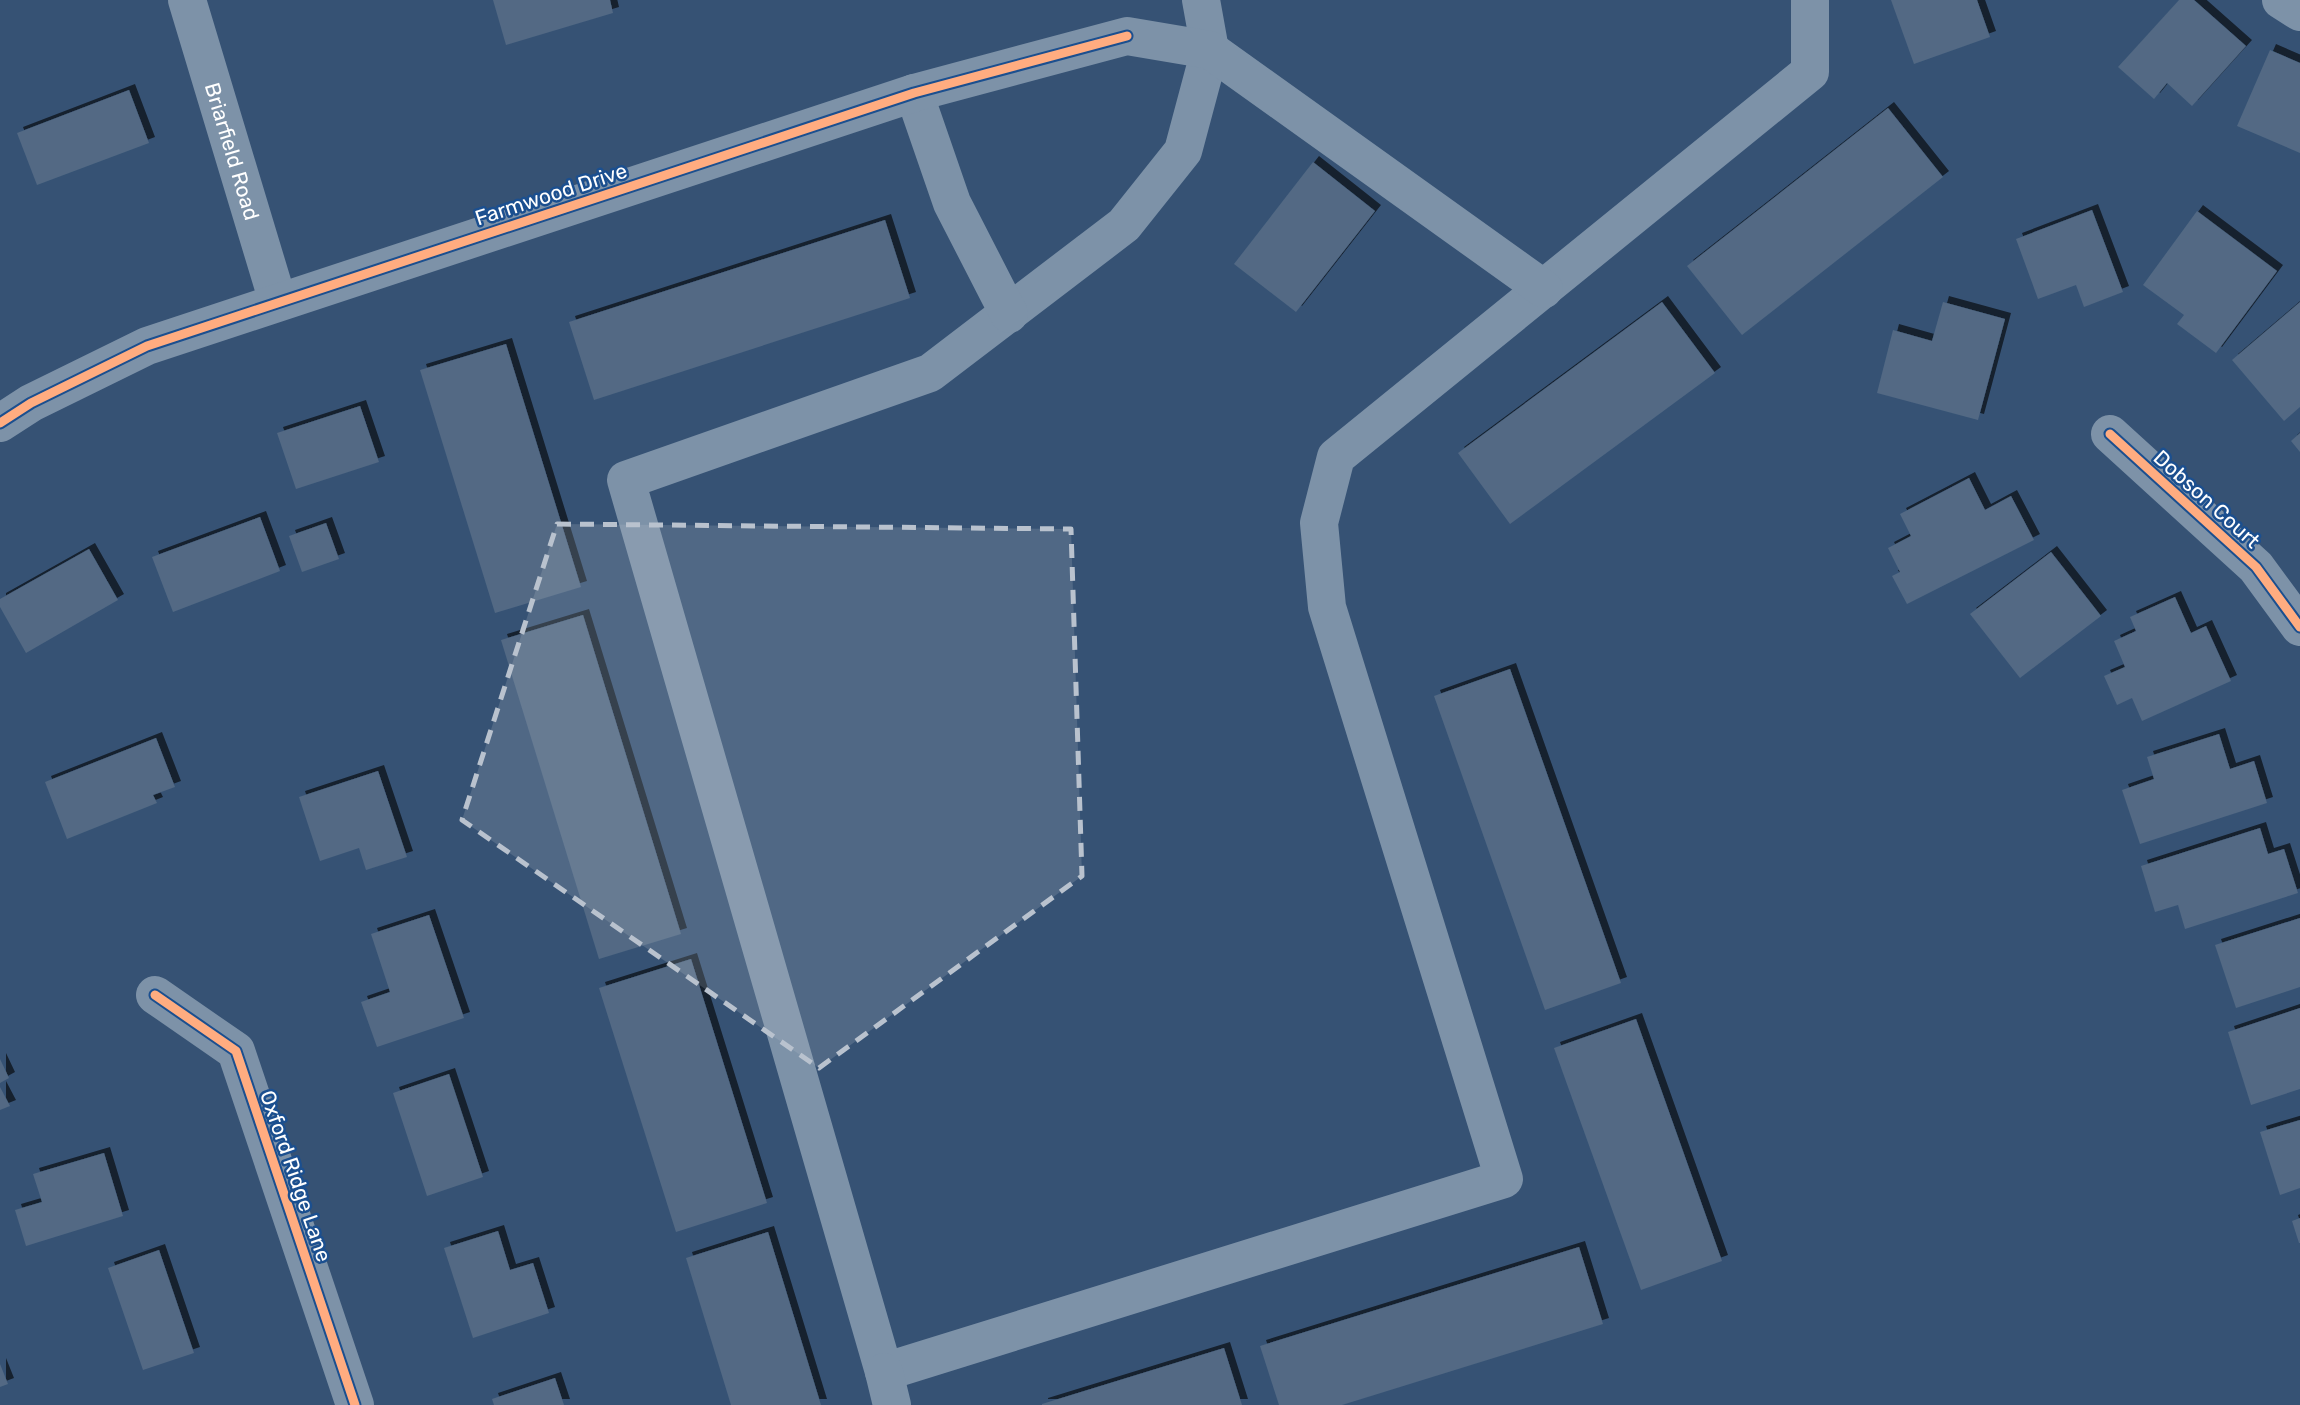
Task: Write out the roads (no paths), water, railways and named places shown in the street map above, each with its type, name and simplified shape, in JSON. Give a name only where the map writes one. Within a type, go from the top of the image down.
[{"type":"street","name":"Briarfield Road","points":[[187,0],[278,302]]},
{"type":"street","points":[[1201,0],[1210,50],[1183,151],[1124,225],[929,373],[626,480],[888,1388],[1504,1179],[1327,607],[1319,523],[1336,457],[1810,72],[1810,0]]},
{"type":"street","points":[[2281,0],[2300,12]]},
{"type":"street","name":"Farmwood Drive","points":[[0,423],[31,403],[147,346],[915,93],[1127,36],[1210,50]]},
{"type":"street","points":[[1210,50],[1544,289]]},
{"type":"street","points":[[915,93],[952,203],[1009,314]]},
{"type":"street","name":"Dobson Court","points":[[2110,434],[2256,567],[2300,627]]},
{"type":"street","name":"Oxford Ridge Lane","points":[[155,995],[236,1051],[355,1405]]}]
